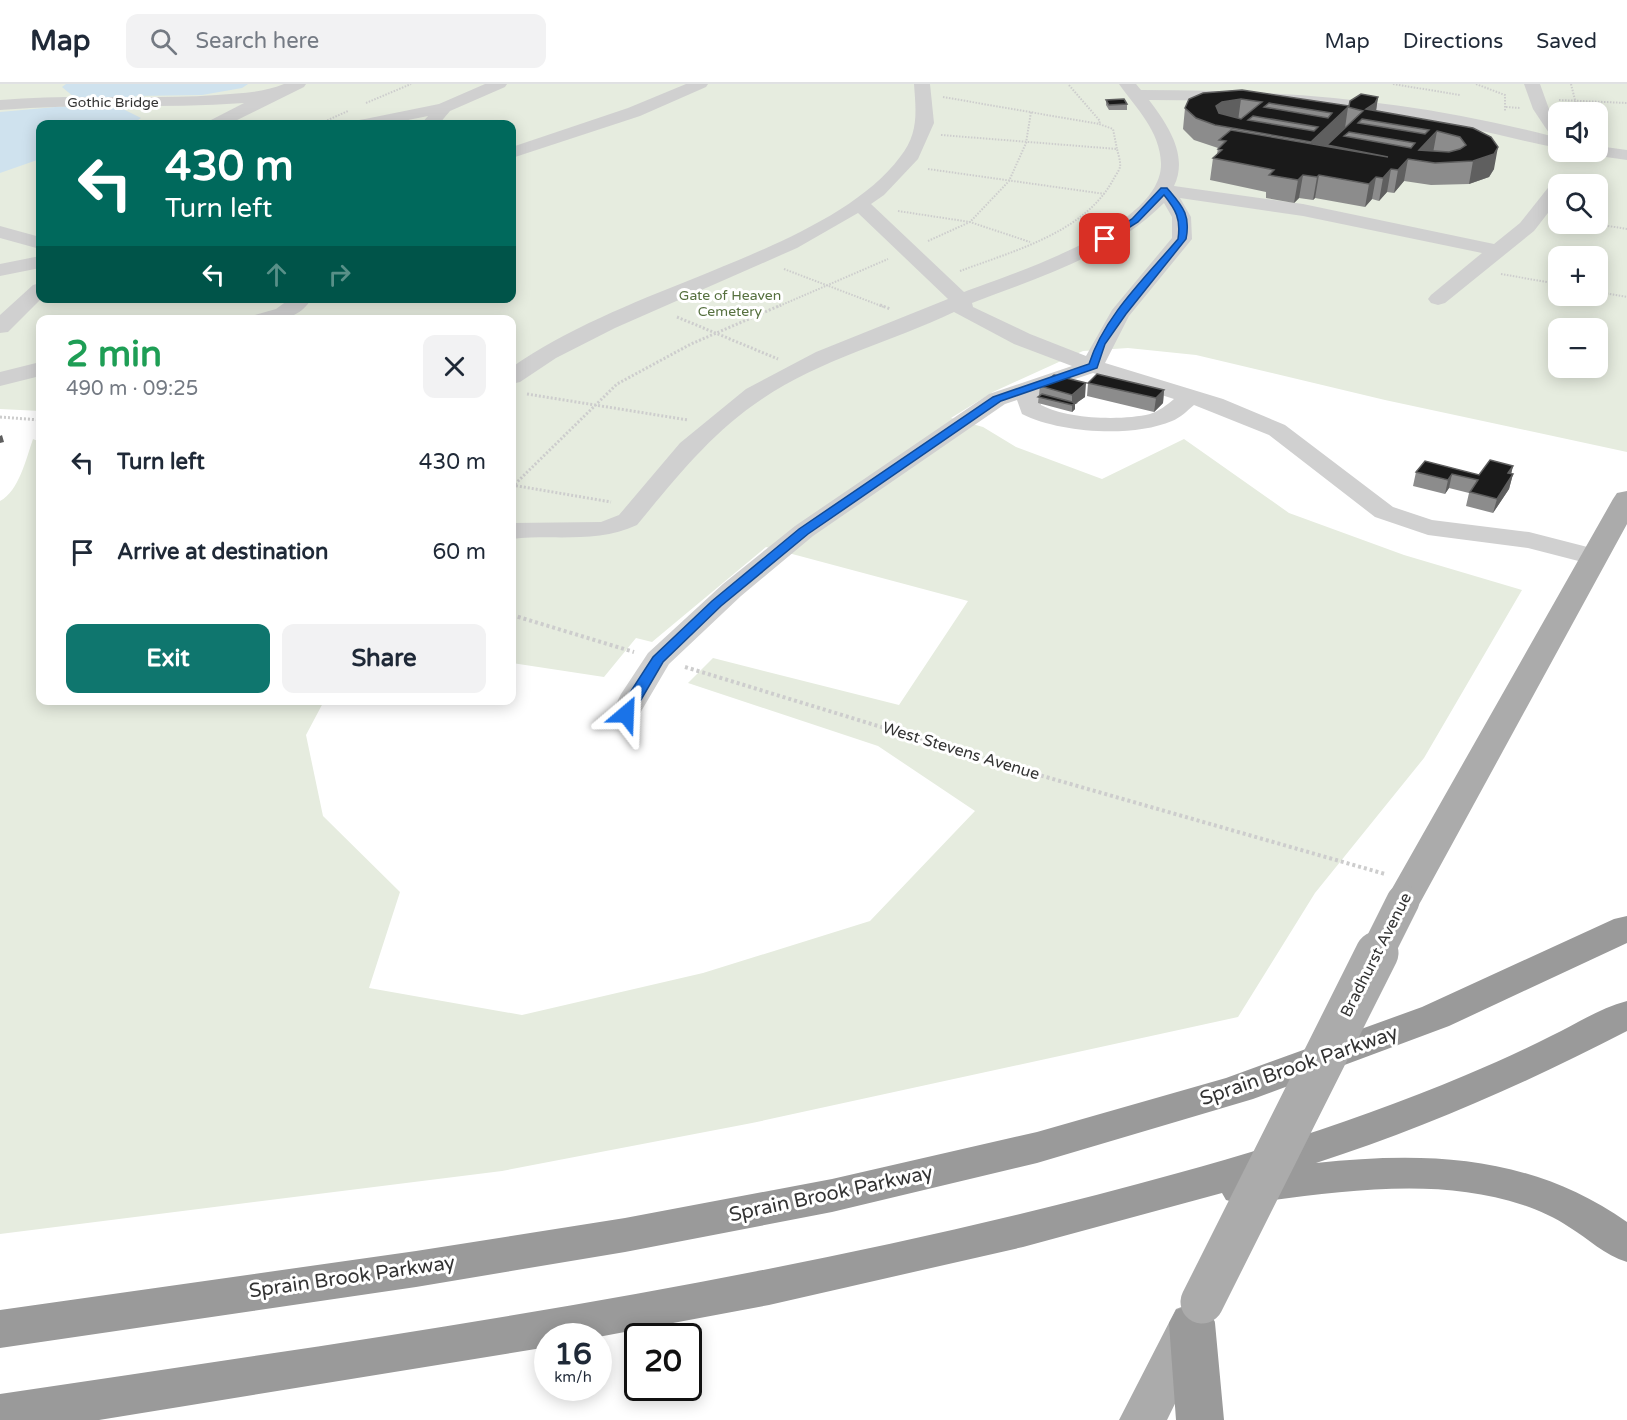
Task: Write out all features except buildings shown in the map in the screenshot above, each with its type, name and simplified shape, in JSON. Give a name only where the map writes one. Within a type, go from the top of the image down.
[{"type":"highway","name":"Sprain Brook Parkway","points":[[0,1329],[530,1251],[674,1226],[894,1182],[1028,1150],[1136,1121],[1237,1090],[1379,1039],[1527,977],[1627,928]]},
{"type":"highway","points":[[0,1414],[458,1344],[703,1301],[924,1255],[1153,1198],[1337,1140],[1491,1081],[1627,1014]]},
{"type":"highway","points":[[1153,1198],[1383,1172],[1449,1173],[1506,1183],[1534,1191],[1589,1218],[1627,1245]]},
{"type":"highway","points":[[1197,1313],[1200,1420]]},
{"type":"main road","name":"Bradhurst Avenue","points":[[1143,1420],[1408,891],[1627,499]]},
{"type":"lane","points":[[225,120],[298,84]]},
{"type":"lane","points":[[385,120],[444,108],[499,84]]},
{"type":"lane","points":[[516,152],[634,112],[700,84]]},
{"type":"lane","points":[[517,385],[562,347],[649,305],[816,232],[860,204],[902,165],[922,134],[926,104],[923,89]]},
{"type":"lane","points":[[1132,89],[1301,99],[1397,116],[1442,118],[1548,141]]},
{"type":"lane","points":[[516,531],[540,528],[602,530],[628,520],[688,448],[754,394],[851,344],[918,319],[1094,246],[1135,220],[1164,190],[1169,178],[1170,165],[1164,141],[1151,114],[1132,89]]},
{"type":"lane","points":[[1534,91],[1548,116]]},
{"type":"lane","name":"Gothic Bridge","points":[[0,105],[36,102],[190,102],[270,96]]},
{"type":"lane","points":[[434,120],[444,108]]},
{"type":"lane","points":[[1608,152],[1627,155]]},
{"type":"lane","points":[[1438,299],[1527,227],[1564,171]]},
{"type":"lane","points":[[1164,190],[1303,210],[1499,250]]},
{"type":"lane","points":[[1093,366],[1100,344],[1122,312],[1182,239],[1184,225],[1180,210],[1164,190]]},
{"type":"lane","points":[[860,204],[961,300],[963,310],[1022,339],[1093,366],[1215,404],[1276,430],[1384,512],[1428,527],[1482,532],[1529,540],[1594,557]]},
{"type":"lane","points":[[0,232],[36,242]]},
{"type":"lane","points":[[0,270],[36,263]]},
{"type":"lane","points":[[0,327],[36,293]]},
{"type":"lane","points":[[278,315],[286,313],[300,303]]},
{"type":"lane","points":[[626,714],[641,684],[658,659],[732,590],[834,509],[997,399],[1093,366]]},
{"type":"lane","points":[[0,379],[36,370]]},
{"type":"lane","points":[[1048,381],[1036,387],[1028,397],[1030,409],[1037,414],[1057,420],[1131,424],[1164,417],[1191,396]]},
{"type":"path","points":[[1068,84],[1100,121],[1099,124]]},
{"type":"path","points":[[1393,84],[1460,94]]},
{"type":"path","points":[[1476,84],[1504,94],[1505,116]]},
{"type":"path","points":[[1571,84],[1575,101]]},
{"type":"path","points":[[923,89],[1099,124],[1113,129],[1116,149],[1120,156],[1120,167],[1106,195],[1076,218],[1031,242],[938,279]]},
{"type":"path","points":[[1534,91],[1575,101],[1627,103]]},
{"type":"path","points":[[516,482],[617,384],[716,333],[970,222],[1009,181],[1026,142],[1031,112]]},
{"type":"path","points":[[922,134],[1116,149]]},
{"type":"path","points":[[902,165],[1106,195]]},
{"type":"path","points":[[860,204],[970,222],[1031,242]]},
{"type":"path","points":[[1608,226],[1627,229]]},
{"type":"path","points":[[757,259],[918,319]]},
{"type":"path","points":[[1474,269],[1548,283]]},
{"type":"path","points":[[1608,294],[1627,297]]},
{"type":"path","points":[[649,305],[801,368]]},
{"type":"path","points":[[517,385],[595,405],[715,425]]},
{"type":"path","points":[[0,417],[36,420]]},
{"type":"path","points":[[516,487],[639,507]]},
{"type":"path","name":"West Stevens Avenue","points":[[516,616],[732,680],[1408,891]]},
{"type":"green space","name":"Gate of Heaven Cemetery","points":[[0,84],[1627,84],[1627,452],[1385,400],[1196,355],[1128,348],[1083,351],[993,392],[951,418],[983,427],[1016,447],[1102,479],[1184,439],[1289,513],[1404,555],[1522,590],[1424,758],[1315,893],[1238,1017],[752,1123],[502,1171],[0,1234],[0,501],[7,496],[17,482],[33,439],[36,440],[36,705],[322,705],[306,735],[323,816],[400,892],[369,988],[522,1015],[703,973],[870,921],[975,811],[878,746],[688,683],[713,658],[899,705],[968,601],[766,547],[652,642],[636,638],[604,677],[516,664],[516,315],[36,315],[36,411],[0,409]]},
{"type":"water","points":[[66,84],[248,84],[242,88],[202,95],[123,98],[119,107],[141,118],[138,120],[36,120],[36,160],[0,173],[0,112],[67,106],[74,97],[62,87]]},
{"type":"route","points":[[626,714],[647,674],[675,641],[716,603],[804,531],[997,399],[1093,366],[1100,344],[1122,312],[1182,239],[1184,225],[1180,210],[1164,190],[1135,220],[1105,239]]}]
